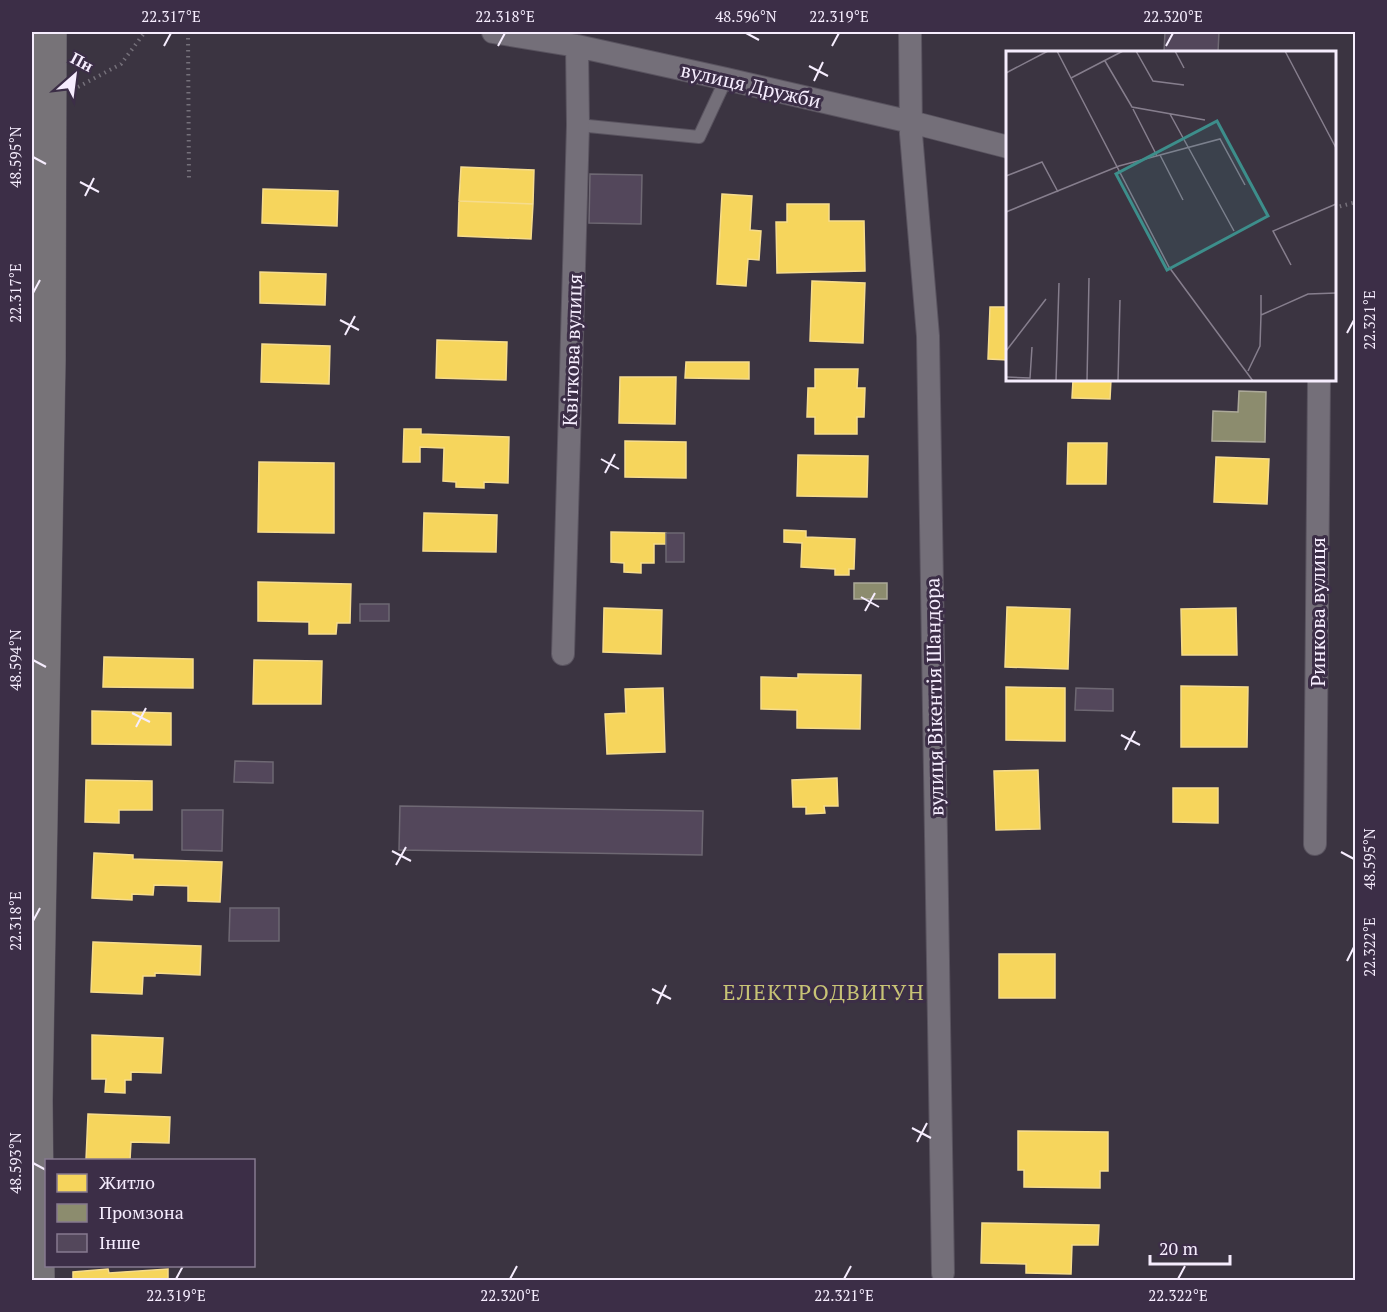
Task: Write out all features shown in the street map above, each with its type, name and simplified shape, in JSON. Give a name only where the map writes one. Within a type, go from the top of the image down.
[{"type":"main road","points":[[38,1281],[36,1101],[49,360],[50,32]]},
{"type":"street","name":"вулиця Дружби","points":[[493,32],[539,36],[911,122],[1006,146]]},
{"type":"street","name":"вулиця Вікентія Шандора","points":[[910,32],[911,122],[928,336],[943,1273]]},
{"type":"street","name":"Квіткова вулиця","points":[[563,654],[578,125],[577,46]]},
{"type":"street","name":"Ринкова вулиця","points":[[1315,844],[1319,381]]},
{"type":"lane","points":[[578,125],[699,137],[726,79]]},
{"type":"path","points":[[50,95],[81,87],[122,64],[145,32]]},
{"type":"path","points":[[188,32],[189,182]]},
{"type":"path","points":[[1336,208],[1356,202]]},
{"type":"building: Житло","points":[[461,167],[534,170],[533,204],[459,201]]},
{"type":"building: Житло","points":[[263,189],[338,191],[337,226],[262,223]]},
{"type":"building: Житло","points":[[722,194],[752,196],[750,230],[761,231],[759,260],[748,259],[746,286],[717,284]]},
{"type":"building: Житло","points":[[459,201],[533,204],[531,239],[458,236]]},
{"type":"building: Житло","points":[[787,204],[829,204],[829,221],[864,221],[865,271],[777,273],[776,222],[787,222]]},
{"type":"building: Житло","points":[[260,272],[326,274],[325,305],[260,303]]},
{"type":"building: Житло","points":[[812,281],[865,283],[863,343],[810,341]]},
{"type":"building: Житло","points":[[990,307],[1006,307],[1006,360],[988,359]]},
{"type":"building: Житло","points":[[437,340],[507,342],[506,380],[436,378]]},
{"type":"building: Житло","points":[[262,344],[330,346],[329,384],[261,382]]},
{"type":"building: Житло","points":[[686,362],[749,362],[749,379],[685,378]]},
{"type":"building: Житло","points":[[815,369],[858,369],[857,388],[865,388],[864,417],[857,417],[857,434],[815,434],[815,417],[807,417],[808,388],[815,388]]},
{"type":"building: Житло","points":[[620,377],[676,377],[675,424],[619,423]]},
{"type":"building: Житло","points":[[1073,381],[1111,381],[1110,399],[1072,398]]},
{"type":"building: Житло","points":[[404,429],[421,429],[421,434],[509,437],[508,483],[484,482],[484,488],[456,487],[456,482],[443,481],[444,448],[420,447],[420,462],[403,462]]},
{"type":"building: Житло","points":[[625,441],[686,442],[686,478],[625,477]]},
{"type":"building: Житло","points":[[1068,443],[1107,443],[1106,484],[1067,484]]},
{"type":"building: Житло","points":[[798,455],[868,456],[867,497],[797,496]]},
{"type":"building: Житло","points":[[1216,457],[1269,459],[1267,504],[1214,502]]},
{"type":"building: Житло","points":[[259,462],[334,463],[334,533],[258,532]]},
{"type":"building: Житло","points":[[424,513],[497,515],[496,552],[423,551]]},
{"type":"building: Житло","points":[[784,530],[806,531],[806,537],[855,539],[854,569],[849,569],[849,575],[835,575],[835,569],[801,567],[802,543],[784,542]]},
{"type":"building: Житло","points":[[611,532],[666,533],[666,544],[654,544],[654,563],[641,563],[641,573],[624,572],[624,563],[611,562]]},
{"type":"building: Житло","points":[[258,582],[351,584],[350,623],[337,623],[336,634],[309,634],[309,622],[258,621]]},
{"type":"building: Житло","points":[[1007,607],[1070,609],[1068,669],[1005,667]]},
{"type":"building: Житло","points":[[604,608],[662,610],[661,654],[603,652]]},
{"type":"building: Житло","points":[[1236,608],[1237,655],[1182,655],[1181,609]]},
{"type":"building: Житло","points":[[104,657],[193,659],[193,688],[103,687]]},
{"type":"building: Житло","points":[[254,660],[322,661],[321,704],[253,704]]},
{"type":"building: Житло","points":[[798,674],[861,675],[860,729],[797,728],[797,710],[761,709],[761,677],[798,678]]},
{"type":"building: Житло","points":[[1181,686],[1248,687],[1247,747],[1181,747]]},
{"type":"building: Житло","points":[[1006,687],[1065,688],[1065,741],[1006,740]]},
{"type":"building: Житло","points":[[663,688],[665,752],[607,754],[605,714],[626,713],[625,689]]},
{"type":"building: Житло","points":[[92,711],[171,713],[171,745],[92,744]]},
{"type":"building: Житло","points":[[1038,770],[1040,829],[996,830],[994,771]]},
{"type":"building: Житло","points":[[837,778],[838,806],[824,806],[825,813],[806,814],[806,807],[793,807],[792,780]]},
{"type":"building: Житло","points":[[86,780],[152,781],[152,810],[119,810],[119,823],[85,822]]},
{"type":"building: Житло","points":[[1173,788],[1218,788],[1218,823],[1173,822]]},
{"type":"building: Житло","points":[[94,853],[133,855],[133,859],[222,862],[220,902],[188,901],[188,886],[154,885],[153,895],[132,894],[132,900],[92,898]]},
{"type":"building: Житло","points":[[93,942],[201,946],[200,975],[155,973],[155,976],[143,976],[142,994],[91,992]]},
{"type":"building: Житло","points":[[999,954],[1055,954],[1055,998],[999,998]]},
{"type":"building: Житло","points":[[92,1035],[163,1038],[161,1073],[131,1072],[131,1080],[125,1080],[125,1093],[105,1092],[106,1079],[92,1079]]},
{"type":"building: Житло","points":[[88,1114],[170,1117],[169,1143],[131,1142],[130,1159],[86,1159]]},
{"type":"building: Житло","points":[[1018,1131],[1108,1132],[1108,1171],[1100,1171],[1100,1188],[1024,1187],[1024,1170],[1018,1170]]},
{"type":"building: Житло","points":[[982,1223],[1099,1225],[1098,1245],[1072,1245],[1071,1274],[1026,1273],[1026,1264],[981,1263]]},
{"type":"building: Житло","points":[[108,1269],[109,1273],[168,1269],[168,1280],[73,1280],[73,1272]]},
{"type":"building: Промзона","points":[[1239,391],[1266,392],[1265,442],[1212,441],[1213,411],[1238,412]]},
{"type":"building: Промзона","points":[[854,583],[887,583],[887,599],[854,599]]},
{"type":"building: Інше","points":[[1165,32],[1219,32],[1218,51],[1164,51]]},
{"type":"building: Інше","points":[[590,174],[642,175],[641,224],[589,223]]},
{"type":"building: Інше","points":[[666,533],[684,533],[684,562],[666,562]]},
{"type":"building: Інше","points":[[360,604],[389,604],[389,621],[360,621]]},
{"type":"building: Інше","points":[[1076,688],[1113,689],[1113,711],[1075,710]]},
{"type":"building: Інше","points":[[235,761],[273,762],[273,783],[234,782]]},
{"type":"building: Інше","points":[[400,806],[703,811],[702,855],[399,850]]},
{"type":"building: Інше","points":[[182,810],[223,810],[222,851],[182,850]]},
{"type":"building: Інше","points":[[230,908],[279,908],[279,941],[229,941]]},
{"type":"district","name":"ЕЛЕКТРОДВИГУН","points":[[824,991]]}]
